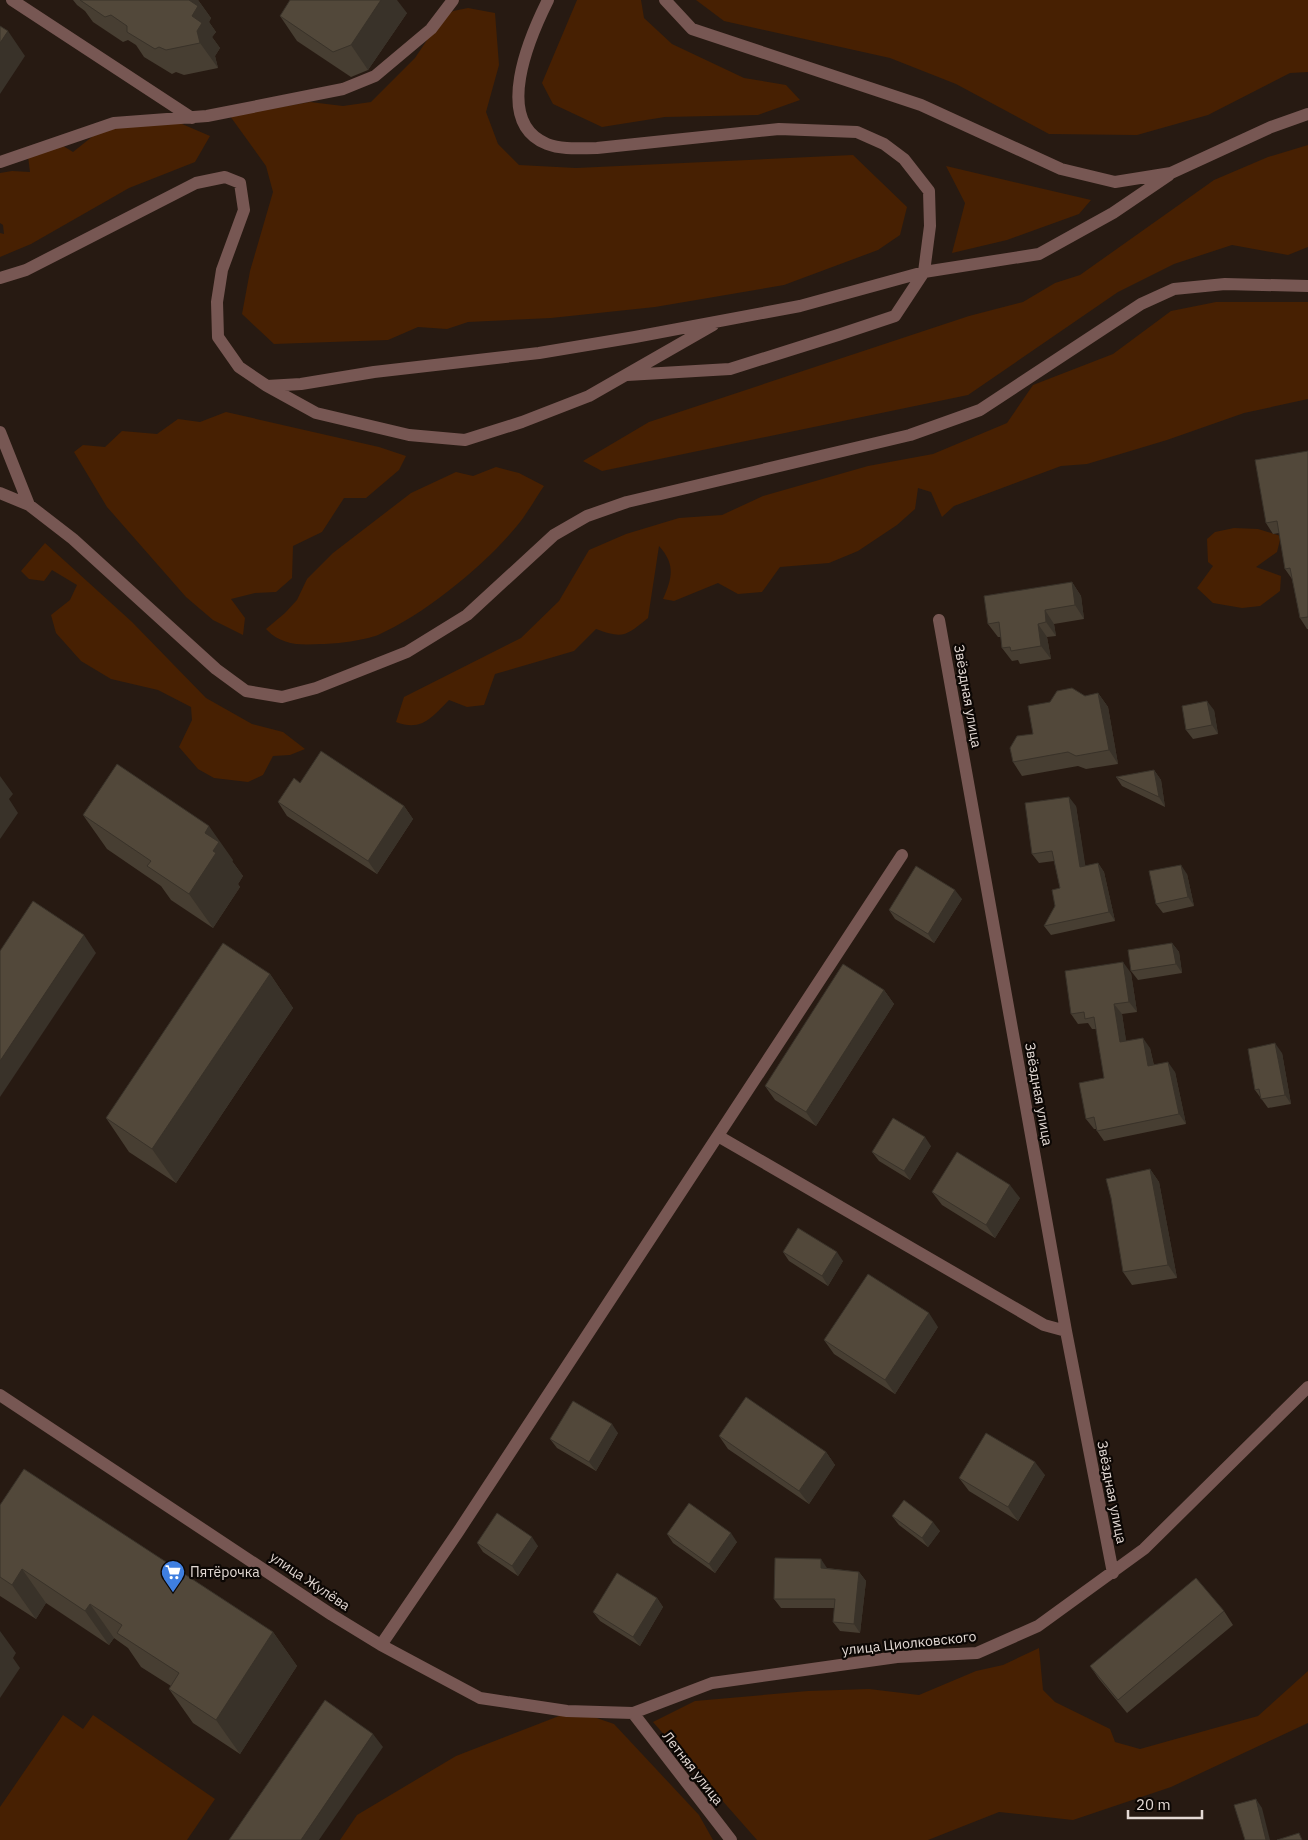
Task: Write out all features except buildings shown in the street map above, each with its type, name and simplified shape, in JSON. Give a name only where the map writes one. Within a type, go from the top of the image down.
[{"type":"street","points":[[12,0],[192,118]]},
{"type":"street","points":[[0,162],[114,123],[192,118],[343,89],[375,76],[431,29],[453,0]]},
{"type":"street","points":[[548,0],[530,35],[516,93],[522,120],[529,133],[547,144],[597,148],[779,129],[857,132],[884,144],[904,158],[929,191],[930,226],[924,272],[895,316],[730,368],[627,375]]},
{"type":"street","points":[[665,0],[692,29],[921,105],[1060,169],[1115,182],[1171,173]]},
{"type":"street","points":[[267,386],[301,384],[374,372],[539,353],[800,306],[924,272],[1039,254],[1113,213],[1171,173],[1271,127],[1308,114]]},
{"type":"street","points":[[0,278],[26,270],[196,182],[225,177],[240,183],[244,210],[222,270],[217,302],[218,337],[239,367],[267,386],[316,413],[409,435],[465,440],[522,422],[589,396],[722,320]]},
{"type":"street","points":[[0,493],[29,505],[73,539],[216,670],[246,691],[282,697],[324,685],[407,652],[467,615],[554,535],[587,516],[627,502],[910,435],[980,410],[1141,304],[1174,289],[1225,284],[1308,286]]},
{"type":"street","points":[[0,432],[29,505]]},
{"type":"street","name":"Звёздная улица","points":[[939,620],[1066,1331],[1113,1573]]},
{"type":"street","points":[[381,1645],[458,1532],[902,856]]},
{"type":"street","points":[[718,1136],[1044,1325],[1066,1331]]},
{"type":"street","name":"улица Циолковского","points":[[633,1713],[712,1683],[897,1657],[977,1653],[1038,1626],[1144,1549],[1308,1387]]},
{"type":"street","name":"улица Жулёва","points":[[0,1395],[381,1645],[480,1698],[567,1711],[633,1713]]},
{"type":"street","name":"Летняя улица","points":[[633,1713],[731,1840]]},
{"type":"shaded area","points":[[577,0],[641,0],[644,18],[672,44],[744,78],[786,85],[800,100],[758,115],[665,117],[602,127],[553,104],[542,83]]},
{"type":"shaded area","points":[[696,0],[1308,0],[1308,72],[1290,73],[1208,115],[1137,135],[1049,134],[956,84],[890,58],[724,21]]},
{"type":"shaded area","points":[[468,8],[495,13],[499,65],[486,112],[498,144],[519,165],[576,168],[853,155],[907,207],[900,235],[878,250],[784,285],[655,307],[551,318],[468,322],[447,329],[418,327],[388,340],[274,344],[242,314],[250,271],[273,192],[266,166],[230,116],[310,102],[343,106],[371,102],[415,58],[439,22],[453,11]]},
{"type":"shaded area","points":[[168,118],[210,136],[195,162],[129,188],[31,244],[0,257],[0,233],[4,234],[3,225],[0,223],[0,173],[12,171],[30,172],[28,156],[55,141],[73,152],[93,136],[121,123]]},
{"type":"shaded area","points":[[1308,145],[1308,247],[1288,255],[1232,245],[1174,264],[1118,292],[968,395],[602,471],[583,461],[649,422],[969,316],[1023,302],[1055,283],[1080,275],[1214,180],[1268,157]]},
{"type":"shaded area","points":[[946,166],[1091,200],[1079,214],[1007,240],[952,253],[965,203]]},
{"type":"shaded area","points":[[1216,302],[1308,302],[1308,399],[1244,413],[1167,440],[1087,464],[1061,466],[954,506],[942,517],[931,492],[918,488],[915,509],[897,525],[858,551],[829,563],[780,567],[762,592],[738,594],[718,583],[674,601],[663,599],[669,585],[671,572],[668,559],[659,546],[648,618],[634,629],[619,635],[596,629],[574,651],[495,674],[484,705],[467,707],[449,700],[432,717],[420,724],[405,725],[396,722],[404,697],[521,638],[559,601],[589,550],[626,534],[679,518],[722,515],[763,496],[868,466],[933,454],[1007,423],[1033,385],[1113,354],[1171,311]]},
{"type":"shaded area","points":[[226,412],[379,447],[406,456],[399,470],[366,498],[344,498],[322,532],[293,546],[292,578],[276,592],[255,593],[231,599],[245,618],[243,635],[213,620],[186,597],[107,507],[74,452],[83,445],[105,447],[122,431],[157,434],[178,419],[200,422]]},
{"type":"shaded area","points":[[496,467],[519,473],[544,486],[524,517],[503,542],[471,573],[434,602],[396,626],[366,639],[335,643],[299,644],[278,639],[266,629],[297,600],[307,579],[333,553],[411,493],[456,472],[473,476]]},
{"type":"shaded area","points":[[1234,528],[1258,529],[1281,536],[1277,552],[1256,567],[1281,576],[1280,591],[1260,606],[1242,608],[1213,603],[1197,588],[1213,566],[1208,562],[1207,539],[1215,532]]},
{"type":"shaded area","points":[[45,543],[132,622],[206,698],[252,724],[283,732],[305,749],[290,755],[273,756],[263,775],[248,782],[214,778],[198,769],[179,747],[192,720],[191,707],[158,690],[111,679],[81,661],[56,633],[51,615],[70,600],[77,585],[52,570],[44,581],[29,579],[21,571]]},
{"type":"shaded area","points":[[1039,1648],[1043,1690],[1055,1702],[1110,1729],[1115,1742],[1140,1749],[1258,1716],[1308,1671],[1308,1723],[1171,1787],[1073,1820],[999,1812],[928,1840],[757,1840],[653,1722],[695,1701],[808,1691],[869,1689],[919,1695],[976,1671],[1003,1665]]},
{"type":"shaded area","points":[[585,1714],[614,1724],[699,1815],[713,1840],[340,1840],[357,1815],[456,1756],[559,1716]]},
{"type":"shaded area","points":[[63,1715],[83,1729],[93,1715],[215,1799],[187,1840],[0,1840],[0,1807]]},
{"type":"place","name":"Пятёрочка","points":[[173,1593]]}]
